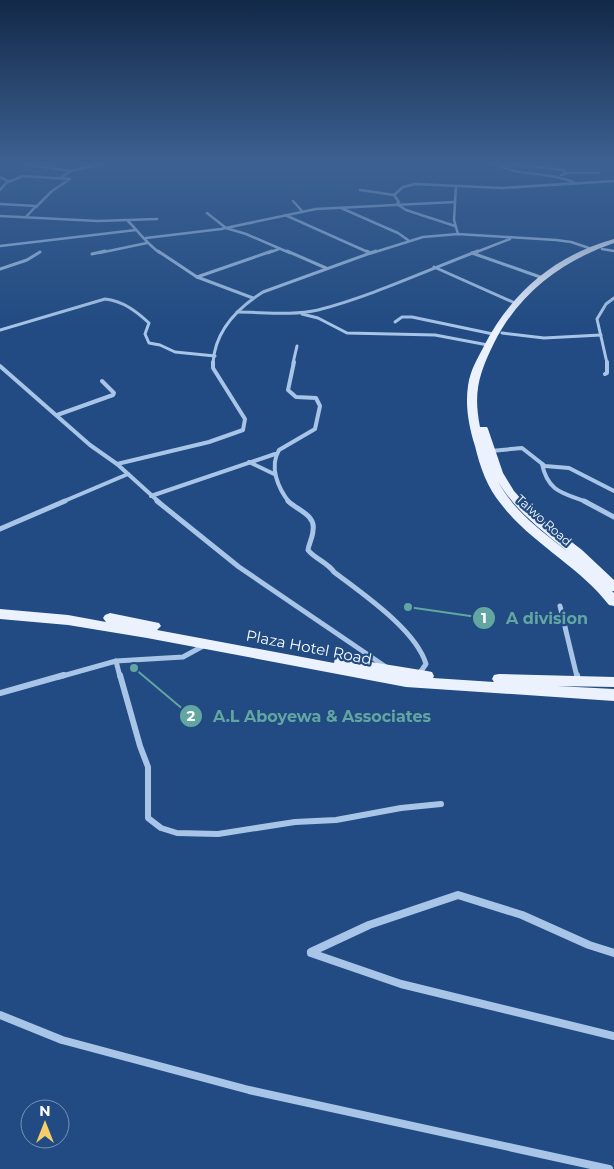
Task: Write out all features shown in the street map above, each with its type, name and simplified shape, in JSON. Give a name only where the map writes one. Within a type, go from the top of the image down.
[{"type":"main road","name":"Taiwo Road","points":[[614,243],[597,249],[544,278],[530,288],[515,303],[498,333],[488,358],[479,398],[481,425],[498,473],[510,493],[529,514],[609,578],[614,586]]},
{"type":"main road","name":"Taiwo Road","points":[[597,249],[534,290],[488,345],[475,378],[472,420],[490,479],[506,503],[538,534],[599,584],[614,602]]},
{"type":"main road","name":"Plaza Hotel Road","points":[[0,607],[92,615],[136,622],[251,647],[389,669],[412,679],[614,682]]},
{"type":"main road","name":"Plaza Hotel Road","points":[[0,614],[68,620],[412,679],[614,695]]},
{"type":"street","points":[[48,219],[128,221],[157,219]]},
{"type":"street","points":[[214,219],[226,228],[326,268]]},
{"type":"street","points":[[146,238],[226,228],[269,219]]},
{"type":"street","points":[[293,219],[370,253]]},
{"type":"street","points":[[365,219],[398,233],[408,240]]},
{"type":"street","points":[[432,219],[455,226]]},
{"type":"street","points":[[455,219],[458,234]]},
{"type":"street","points":[[128,221],[146,238],[148,243],[197,277],[253,298]]},
{"type":"street","points":[[0,246],[136,230]]},
{"type":"street","points":[[117,464],[209,442],[243,430],[245,419],[213,368],[214,351],[226,324],[236,312],[253,298],[273,288],[408,240],[458,234],[565,241],[614,251]]},
{"type":"street","points":[[236,312],[294,313],[317,310],[380,289],[434,266],[515,237]]},
{"type":"street","points":[[92,254],[148,243]]},
{"type":"street","points":[[197,277],[280,248]]},
{"type":"street","points":[[0,270],[27,260],[40,252]]},
{"type":"street","points":[[472,253],[544,278]]},
{"type":"street","points":[[434,266],[515,303]]},
{"type":"street","points":[[604,374],[607,373],[608,366],[597,319],[606,304],[614,298]]},
{"type":"street","points":[[0,330],[105,299],[115,299],[137,312],[149,323],[145,334],[149,343],[160,345],[175,352],[215,356]]},
{"type":"street","points":[[294,313],[318,318],[347,333],[425,335],[488,345]]},
{"type":"street","points":[[395,322],[402,317],[412,317],[498,333],[544,338],[577,335],[601,336]]},
{"type":"street","points":[[151,496],[276,454],[279,450],[315,429],[320,406],[316,398],[296,397],[288,390],[297,346]]},
{"type":"street","points":[[1,368],[90,445],[117,464],[151,496],[239,567],[389,669]]},
{"type":"street","points":[[57,415],[113,395],[114,393],[102,382]]},
{"type":"street","points":[[490,451],[522,448],[545,466],[569,468],[614,492]]},
{"type":"street","points":[[276,454],[274,474],[290,503],[308,515],[313,523],[314,528],[308,550],[371,600],[413,639],[423,654],[426,664],[412,679]]},
{"type":"street","points":[[249,462],[274,474]]},
{"type":"street","points":[[542,464],[543,478],[554,488],[575,499],[595,506],[614,517]]},
{"type":"street","points":[[0,529],[128,474]]},
{"type":"street","points":[[560,606],[578,682]]},
{"type":"street","points":[[0,692],[116,661],[183,657],[192,654],[208,643]]},
{"type":"street","points":[[116,661],[148,767],[148,818],[155,826],[172,832],[202,834],[243,831],[295,822],[334,820],[418,804],[441,804]]},
{"type":"street","points":[[614,953],[589,945],[522,915],[458,895],[370,925],[311,952],[401,984],[614,1036]]},
{"type":"street","points":[[0,1015],[62,1040],[249,1090],[609,1169]]},
{"type":"place","name":"A division","points":[[408,607]]},
{"type":"place","name":"A.L Aboyewa & Associates","points":[[134,668]]}]
